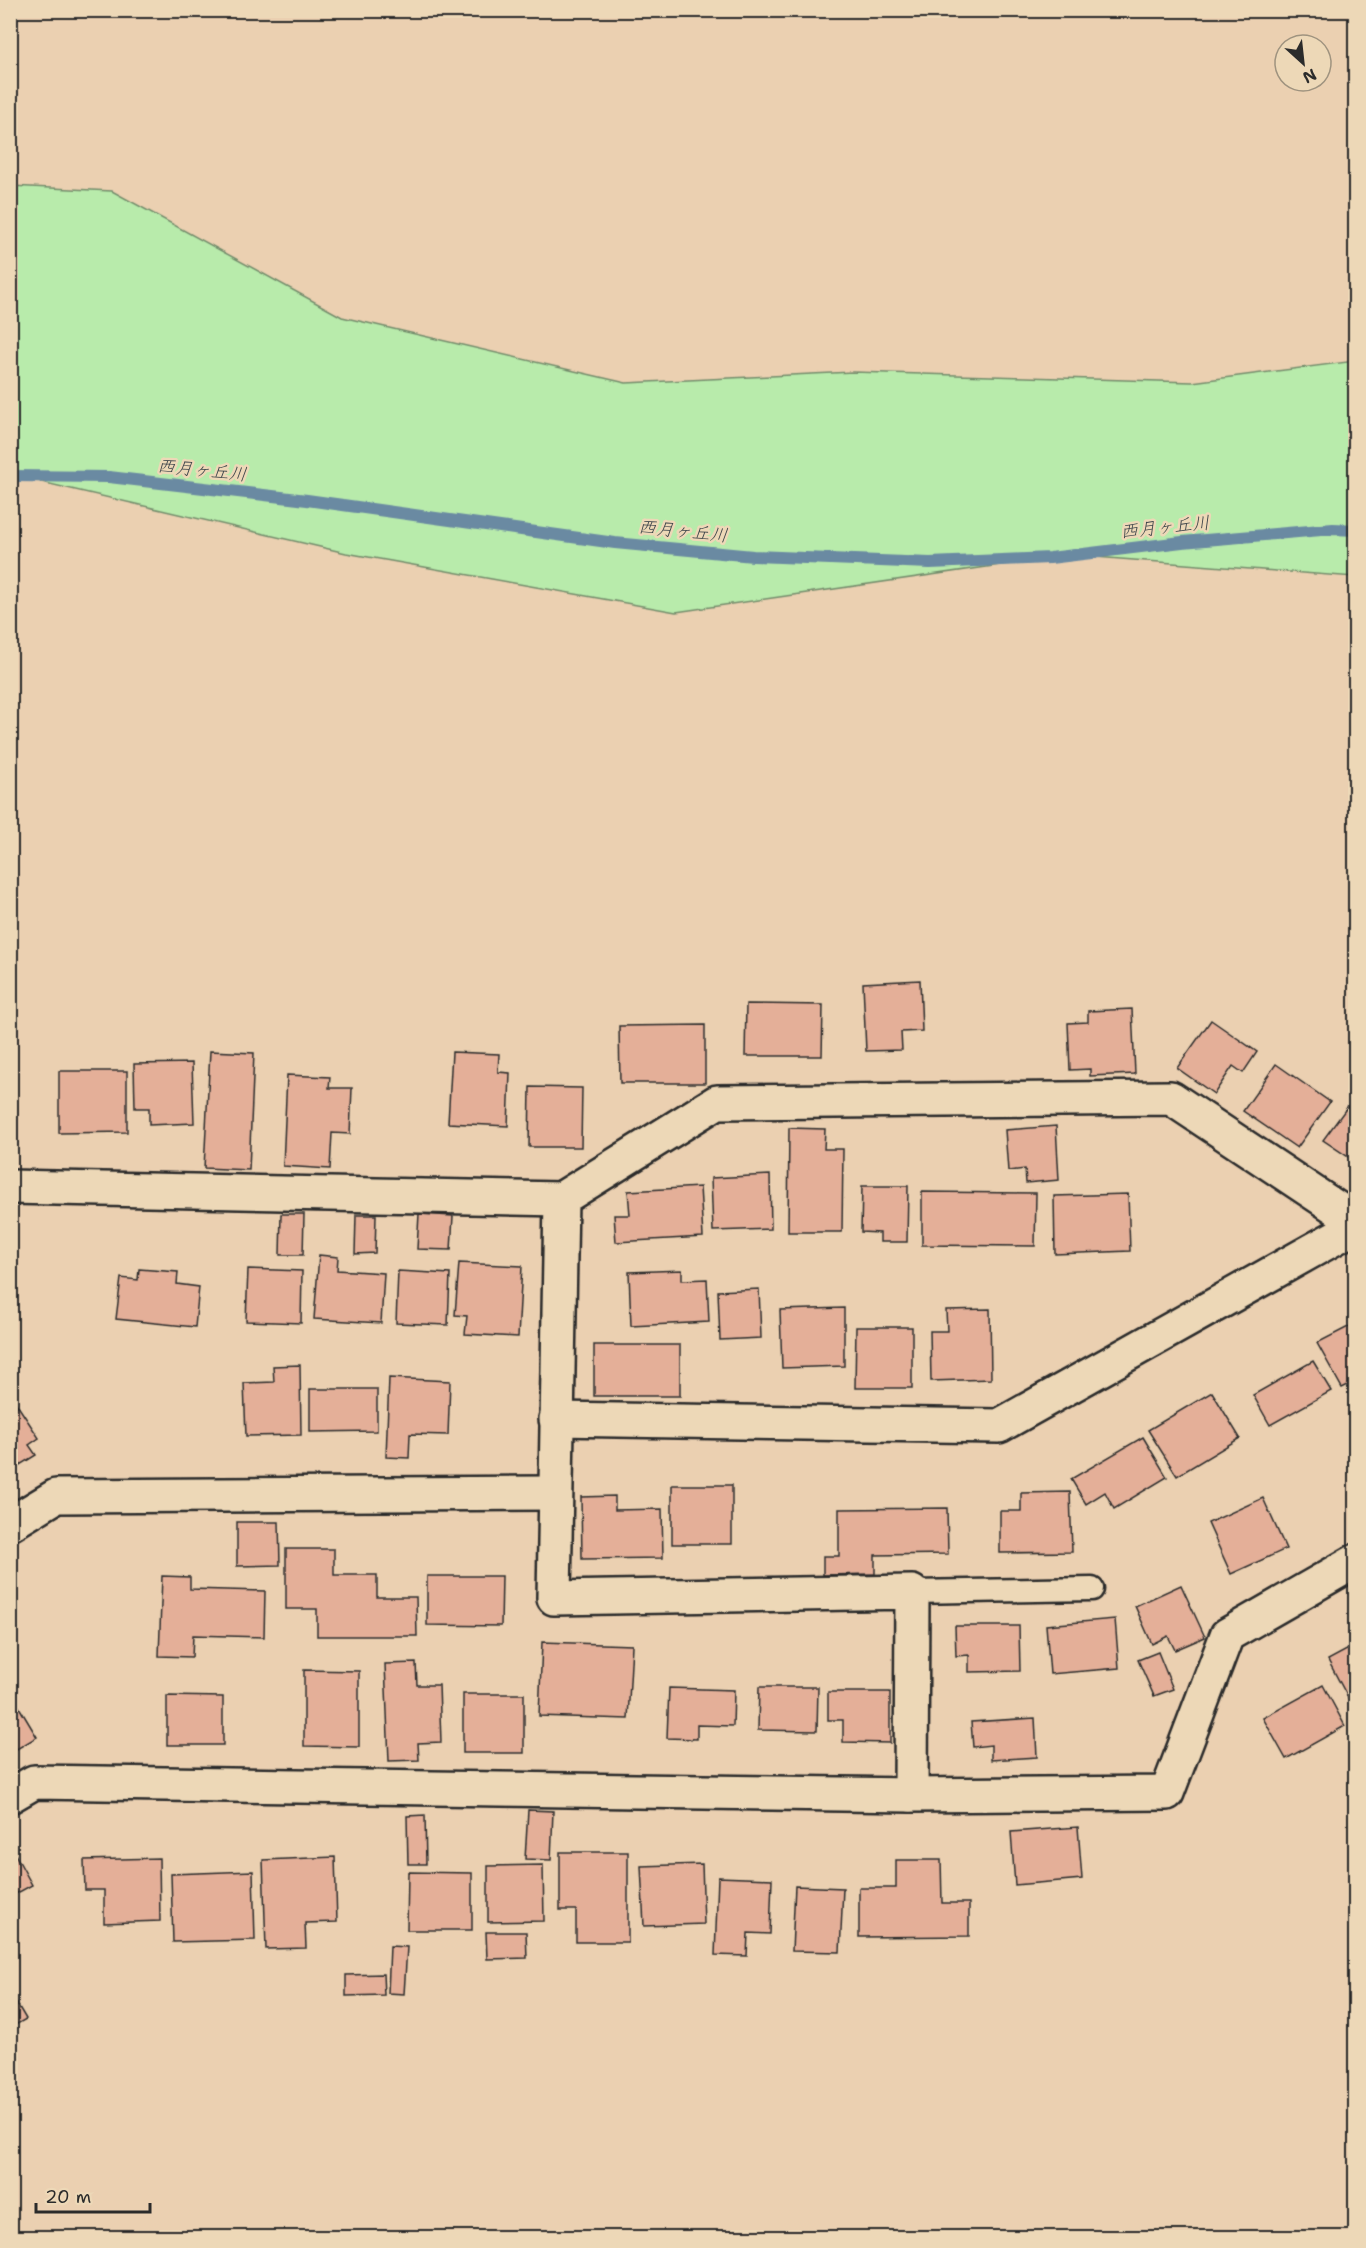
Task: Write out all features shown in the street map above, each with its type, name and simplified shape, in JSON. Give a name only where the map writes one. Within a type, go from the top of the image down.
[{"type":"street","points":[[10,1187],[561,1199],[717,1102],[1171,1098],[1356,1221]]},
{"type":"street","points":[[561,1199],[554,1493],[554,1598],[912,1592],[911,1795]]},
{"type":"street","points":[[556,1419],[999,1426],[1356,1226]]},
{"type":"street","points":[[10,1524],[56,1496],[554,1493]]},
{"type":"street","points":[[10,1796],[34,1782],[911,1795],[1167,1793],[1227,1635],[1356,1561]]},
{"type":"lane","points":[[912,1592],[1092,1589]]},
{"type":"green space","points":[[10,186],[112,191],[342,317],[626,383],[853,372],[1192,382],[1355,361],[1355,577],[1069,555],[676,612],[346,553],[11,475]]},
{"type":"building","points":[[920,980],[922,1031],[901,1032],[902,1050],[866,1051],[863,983]]},
{"type":"building","points":[[746,1004],[823,1005],[822,1056],[745,1056]]},
{"type":"building","points":[[1132,1009],[1135,1074],[1090,1076],[1090,1069],[1070,1070],[1068,1023],[1088,1022],[1088,1011]]},
{"type":"building","points":[[1211,1020],[1257,1052],[1243,1073],[1233,1066],[1214,1094],[1177,1068]]},
{"type":"building","points":[[705,1025],[705,1083],[620,1083],[619,1026]]},
{"type":"building","points":[[210,1051],[254,1053],[249,1170],[204,1168]]},
{"type":"building","points":[[452,1052],[499,1054],[498,1072],[510,1073],[508,1126],[448,1123]]},
{"type":"building","points":[[192,1063],[194,1123],[149,1125],[149,1108],[135,1108],[134,1064]]},
{"type":"building","points":[[1276,1064],[1330,1102],[1297,1148],[1243,1111]]},
{"type":"building","points":[[59,1071],[127,1071],[127,1132],[59,1133]]},
{"type":"building","points":[[287,1075],[330,1077],[329,1088],[352,1088],[350,1134],[332,1133],[330,1169],[283,1166]]},
{"type":"building","points":[[530,1087],[582,1088],[581,1147],[529,1147]]},
{"type":"building","points":[[1356,1095],[1356,1162],[1323,1140]]},
{"type":"building","points":[[1056,1126],[1059,1180],[1026,1183],[1025,1169],[1008,1171],[1005,1130]]},
{"type":"building","points":[[789,1128],[825,1129],[824,1149],[843,1149],[842,1232],[788,1232]]},
{"type":"building","points":[[770,1175],[771,1229],[713,1231],[711,1178]]},
{"type":"building","points":[[862,1186],[908,1186],[907,1242],[880,1242],[880,1233],[861,1232]]},
{"type":"building","points":[[700,1187],[703,1237],[616,1242],[614,1215],[630,1215],[628,1191]]},
{"type":"building","points":[[922,1192],[1036,1193],[1035,1246],[922,1245]]},
{"type":"building","points":[[1128,1194],[1130,1251],[1055,1254],[1054,1196]]},
{"type":"building","points":[[281,1214],[304,1214],[303,1255],[280,1255]]},
{"type":"building","points":[[419,1214],[453,1216],[451,1250],[417,1249]]},
{"type":"building","points":[[356,1215],[376,1215],[375,1253],[355,1254]]},
{"type":"building","points":[[319,1255],[338,1257],[337,1270],[384,1273],[381,1323],[314,1319]]},
{"type":"building","points":[[459,1263],[522,1266],[518,1337],[465,1334],[467,1316],[455,1315]]},
{"type":"building","points":[[139,1269],[178,1272],[177,1284],[199,1287],[195,1327],[116,1319],[121,1278],[138,1280]]},
{"type":"building","points":[[248,1269],[302,1271],[301,1323],[246,1321]]},
{"type":"building","points":[[682,1270],[682,1280],[707,1279],[709,1322],[631,1326],[629,1272]]},
{"type":"building","points":[[398,1271],[450,1274],[448,1325],[396,1323]]},
{"type":"building","points":[[759,1289],[761,1338],[720,1340],[718,1291]]},
{"type":"building","points":[[844,1308],[844,1366],[782,1368],[780,1310]]},
{"type":"building","points":[[990,1309],[991,1379],[931,1381],[930,1331],[947,1331],[946,1310]]},
{"type":"building","points":[[1356,1323],[1356,1381],[1342,1388],[1317,1343]]},
{"type":"building","points":[[856,1327],[912,1327],[912,1388],[855,1388]]},
{"type":"building","points":[[594,1345],[680,1345],[680,1396],[594,1396]]},
{"type":"building","points":[[1313,1361],[1331,1391],[1270,1425],[1253,1395]]},
{"type":"building","points":[[300,1365],[301,1435],[246,1436],[244,1383],[274,1382],[273,1366]]},
{"type":"building","points":[[389,1378],[450,1381],[448,1435],[410,1434],[409,1458],[386,1457]]},
{"type":"building","points":[[310,1389],[377,1389],[377,1431],[310,1432]]},
{"type":"building","points":[[1212,1392],[1240,1438],[1177,1476],[1148,1430]]},
{"type":"building","points":[[12,1397],[39,1438],[29,1445],[36,1455],[10,1471]]},
{"type":"building","points":[[1143,1437],[1167,1477],[1114,1509],[1105,1492],[1086,1504],[1071,1479]]},
{"type":"building","points":[[672,1485],[732,1485],[732,1544],[672,1544]]},
{"type":"building","points":[[1070,1492],[1072,1552],[1000,1553],[1000,1511],[1021,1511],[1021,1493]]},
{"type":"building","points":[[615,1496],[615,1510],[662,1509],[663,1558],[582,1559],[581,1497]]},
{"type":"building","points":[[1263,1498],[1286,1549],[1231,1574],[1208,1523]]},
{"type":"building","points":[[947,1508],[948,1554],[875,1555],[875,1574],[823,1575],[823,1556],[839,1556],[839,1509]]},
{"type":"building","points":[[237,1522],[279,1522],[280,1565],[237,1566]]},
{"type":"building","points":[[286,1549],[334,1549],[334,1575],[377,1575],[377,1597],[416,1597],[417,1636],[317,1636],[317,1609],[286,1609]]},
{"type":"building","points":[[162,1576],[190,1577],[190,1589],[265,1591],[264,1637],[193,1635],[192,1657],[159,1656]]},
{"type":"building","points":[[427,1576],[502,1576],[501,1626],[427,1625]]},
{"type":"building","points":[[1181,1585],[1205,1637],[1175,1650],[1168,1636],[1152,1644],[1135,1606]]},
{"type":"building","points":[[1115,1619],[1119,1668],[1050,1674],[1046,1625]]},
{"type":"building","points":[[955,1626],[1019,1626],[1020,1671],[969,1672],[969,1655],[956,1656]]},
{"type":"building","points":[[542,1642],[632,1645],[628,1719],[539,1716]]},
{"type":"building","points":[[1356,1645],[1356,1709],[1354,1709],[1328,1660]]},
{"type":"building","points":[[1158,1652],[1173,1689],[1154,1696],[1138,1660]]},
{"type":"building","points":[[416,1663],[417,1685],[439,1685],[441,1742],[418,1743],[419,1760],[389,1761],[385,1664]]},
{"type":"building","points":[[304,1670],[359,1671],[359,1747],[304,1746]]},
{"type":"building","points":[[1323,1685],[1345,1726],[1286,1759],[1263,1718]]},
{"type":"building","points":[[759,1687],[818,1687],[817,1731],[758,1730]]},
{"type":"building","points":[[669,1688],[734,1690],[733,1726],[697,1725],[697,1739],[667,1738]]},
{"type":"building","points":[[828,1692],[890,1692],[890,1743],[843,1742],[843,1720],[828,1720]]},
{"type":"building","points":[[463,1694],[524,1694],[524,1753],[463,1753]]},
{"type":"building","points":[[167,1696],[223,1697],[223,1745],[167,1745]]},
{"type":"building","points":[[16,1702],[37,1737],[10,1753],[10,1706]]},
{"type":"building","points":[[1035,1718],[1037,1757],[991,1760],[991,1745],[973,1747],[971,1722]]},
{"type":"building","points":[[528,1810],[553,1811],[551,1860],[525,1859]]},
{"type":"building","points":[[425,1815],[426,1864],[408,1864],[407,1816]]},
{"type":"building","points":[[1078,1827],[1082,1879],[1015,1885],[1011,1832]]},
{"type":"building","points":[[10,1845],[32,1885],[10,1897]]},
{"type":"building","points":[[560,1852],[628,1852],[628,1942],[576,1942],[576,1910],[560,1910]]},
{"type":"building","points":[[335,1857],[337,1922],[305,1923],[306,1948],[266,1949],[263,1860]]},
{"type":"building","points":[[159,1858],[160,1921],[104,1923],[104,1890],[85,1890],[84,1860]]},
{"type":"building","points":[[896,1860],[941,1860],[942,1903],[969,1903],[969,1936],[859,1937],[859,1888],[896,1888]]},
{"type":"building","points":[[702,1864],[704,1924],[644,1926],[641,1866]]},
{"type":"building","points":[[543,1865],[544,1921],[488,1922],[488,1866]]},
{"type":"building","points":[[253,1871],[255,1940],[173,1942],[171,1874]]},
{"type":"building","points":[[408,1872],[472,1873],[472,1930],[407,1930]]},
{"type":"building","points":[[718,1877],[772,1879],[770,1934],[748,1933],[747,1956],[715,1955]]},
{"type":"building","points":[[795,1886],[843,1888],[840,1952],[792,1951]]},
{"type":"building","points":[[486,1932],[526,1932],[527,1958],[487,1959]]},
{"type":"building","points":[[390,1946],[407,1947],[404,1994],[388,1993]]},
{"type":"building","points":[[383,1974],[384,1995],[346,1996],[346,1975]]},
{"type":"building","points":[[10,1992],[26,2019],[10,2028]]},
{"type":"waterway","name":"西月ヶ丘川","points":[[10,476],[109,477],[307,500],[615,543],[753,556],[930,563],[1050,558],[1182,542],[1333,529],[1356,530]]}]
